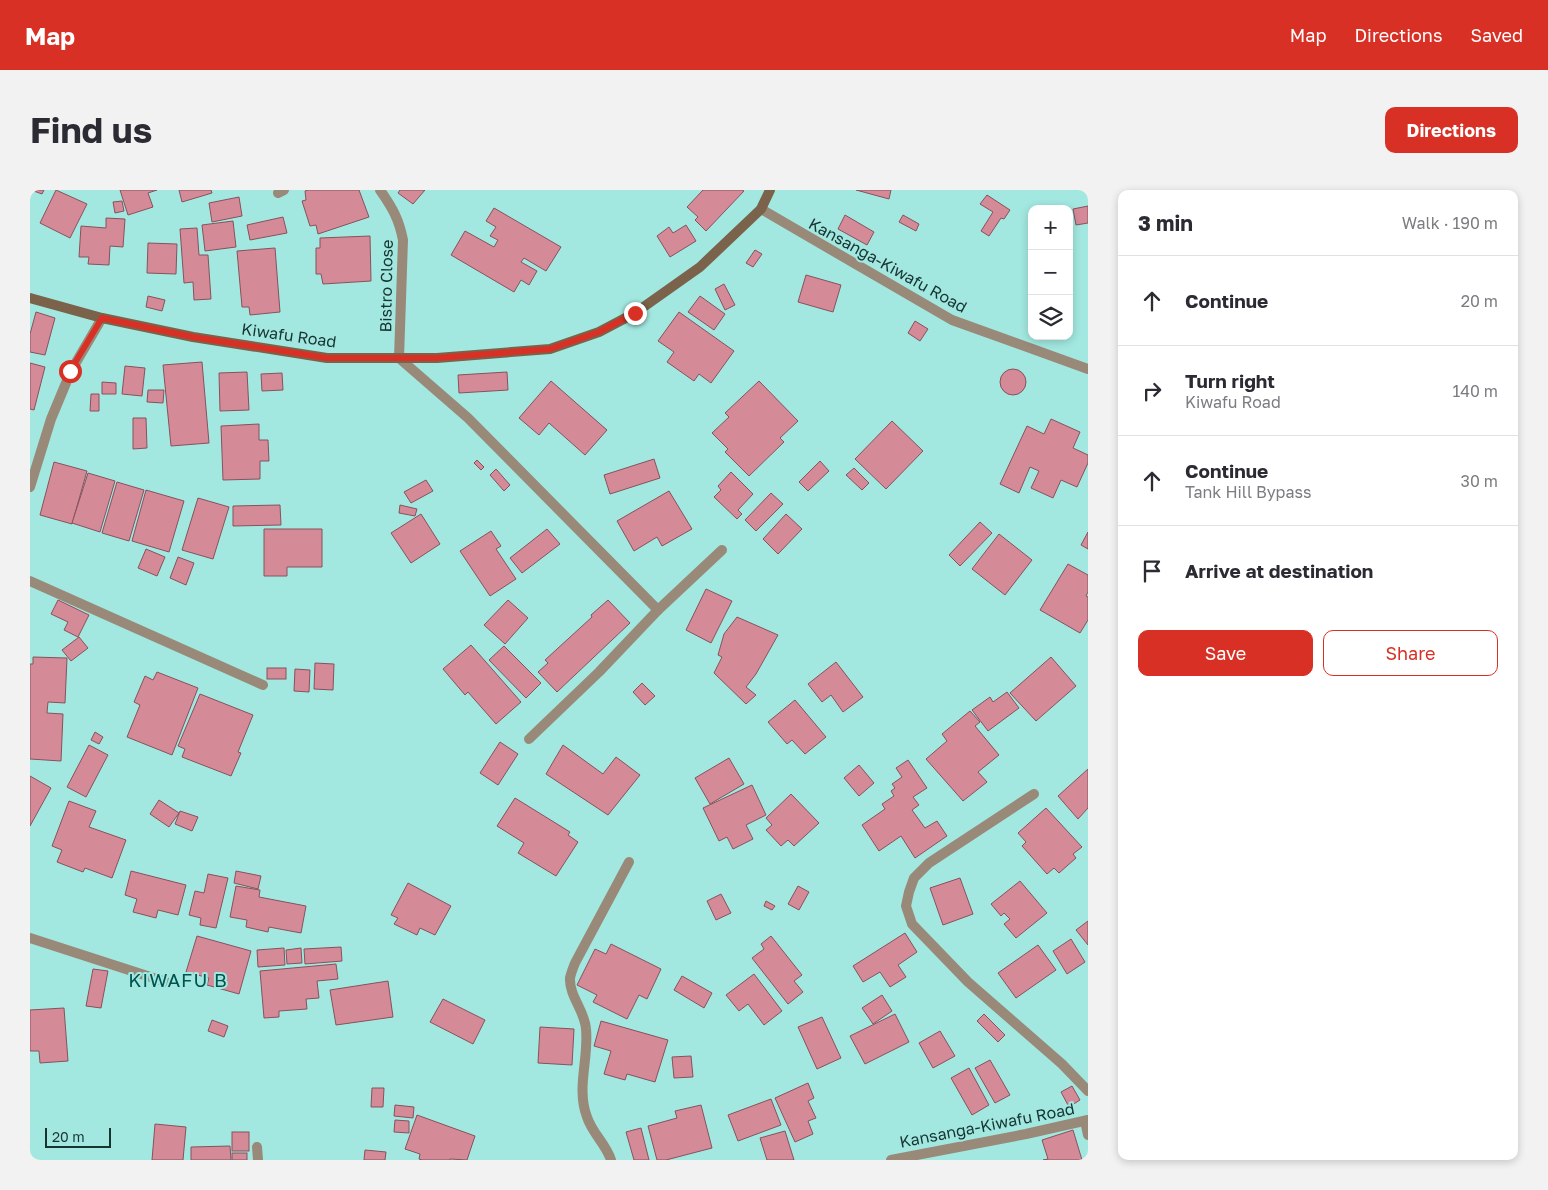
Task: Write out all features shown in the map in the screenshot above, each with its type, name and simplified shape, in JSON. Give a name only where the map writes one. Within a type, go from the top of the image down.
[{"type":"street","name":"Bistro Close","points":[[380,190],[394,211],[401,227],[403,240],[399,358]]},
{"type":"street","name":"Kiwafu Road","points":[[30,298],[102,318],[193,337],[327,358],[437,358],[550,349],[599,332],[635,313],[700,267],[760,210],[770,190]]},
{"type":"street","name":"Kansanga-Kiwafu Road","points":[[760,210],[952,320],[1088,369]]},
{"type":"street","points":[[30,487],[50,419],[70,371],[102,318]]},
{"type":"street","points":[[399,358],[468,418],[658,610]]},
{"type":"street","points":[[529,739],[599,672],[658,610],[722,550]]},
{"type":"street","points":[[30,581],[263,684]]},
{"type":"street","points":[[1034,794],[929,863],[914,878],[906,906],[912,924],[968,982],[1062,1064],[1088,1091]]},
{"type":"street","points":[[611,1160],[609,1153],[594,1133],[586,1116],[582,1094],[586,1028],[582,1012],[573,994],[570,979],[575,963],[629,862]]},
{"type":"street","points":[[30,938],[166,982]]},
{"type":"street","points":[[1086,1120],[1088,1135]]},
{"type":"street","name":"Kansanga-Kiwafu Road","points":[[891,1160],[1026,1134],[1086,1120]]},
{"type":"street","points":[[257,1147],[258,1160]]},
{"type":"building","points":[[31,190],[44,190],[42,194]]},
{"type":"building","points":[[56,190],[87,204],[70,238],[40,223]]},
{"type":"building","points":[[120,190],[157,190],[148,193],[153,207],[128,215]]},
{"type":"building","points":[[179,190],[211,190],[212,193],[182,202]]},
{"type":"building","points":[[359,190],[369,217],[318,234],[316,225],[310,226],[302,201],[306,200],[305,191]]},
{"type":"building","points":[[400,190],[425,190],[413,204],[398,193]]},
{"type":"building","points":[[703,190],[744,191],[706,231],[695,220],[698,217],[687,207]]},
{"type":"building","points":[[856,190],[891,190],[889,199]]},
{"type":"building","points":[[987,195],[1010,210],[1004,219],[1001,218],[989,236],[981,231],[993,212],[980,204]]},
{"type":"building","points":[[239,197],[242,216],[212,222],[209,203]]},
{"type":"building","points":[[122,201],[124,211],[115,213],[113,202]]},
{"type":"building","points":[[1088,206],[1088,223],[1076,225],[1073,209]]},
{"type":"building","points":[[494,208],[561,247],[546,271],[524,258],[521,262],[537,271],[529,285],[521,280],[514,292],[451,255],[465,231],[494,247],[498,240],[490,236],[496,227],[486,221]]},
{"type":"building","points":[[845,215],[874,232],[867,245],[838,229]]},
{"type":"building","points":[[903,215],[919,224],[916,231],[899,222]]},
{"type":"building","points":[[283,217],[287,233],[250,240],[247,225]]},
{"type":"building","points":[[106,218],[125,219],[123,247],[110,246],[109,265],[88,264],[89,257],[79,257],[81,226],[106,228]]},
{"type":"building","points":[[233,221],[236,247],[205,251],[202,225]]},
{"type":"building","points":[[686,225],[696,241],[670,257],[657,236],[669,227],[673,233]]},
{"type":"building","points":[[197,228],[199,255],[208,255],[211,299],[194,300],[193,282],[184,283],[180,229]]},
{"type":"building","points":[[370,236],[371,281],[323,284],[321,274],[316,274],[316,248],[320,248],[320,238]]},
{"type":"building","points":[[148,243],[177,244],[176,274],[147,273]]},
{"type":"building","points":[[275,248],[280,312],[250,315],[249,307],[242,307],[237,251]]},
{"type":"building","points":[[755,250],[762,254],[753,267],[746,263]]},
{"type":"building","points":[[806,275],[841,285],[833,312],[798,302]]},
{"type":"building","points":[[724,284],[735,305],[725,310],[715,289]]},
{"type":"building","points":[[148,296],[165,300],[162,311],[146,307]]},
{"type":"building","points":[[700,296],[725,314],[714,330],[688,312]]},
{"type":"building","points":[[36,312],[55,318],[45,355],[30,352],[30,334]]},
{"type":"building","points":[[679,312],[734,351],[711,383],[699,374],[694,381],[667,362],[674,352],[658,341]]},
{"type":"building","points":[[915,321],[928,329],[920,341],[908,333]]},
{"type":"building","points":[[202,362],[209,443],[171,446],[163,365]]},
{"type":"building","points":[[30,363],[45,367],[34,410],[30,409]]},
{"type":"building","points":[[125,366],[145,368],[142,396],[122,394]]},
{"type":"building","points":[[1013,369],[1022,373],[1026,382],[1022,391],[1013,395],[1004,391],[1000,382],[1004,373]]},
{"type":"building","points":[[247,372],[249,410],[220,411],[219,373]]},
{"type":"building","points":[[507,372],[508,390],[459,393],[458,375]]},
{"type":"building","points":[[282,373],[283,390],[262,391],[261,374]]},
{"type":"building","points":[[551,381],[607,430],[585,455],[549,423],[539,435],[519,418]]},
{"type":"building","points":[[759,381],[798,421],[780,438],[784,442],[749,476],[725,452],[728,449],[712,433],[729,417],[725,413]]},
{"type":"building","points":[[102,382],[116,383],[116,394],[102,394]]},
{"type":"building","points":[[148,390],[164,390],[163,403],[147,402]]},
{"type":"building","points":[[91,394],[99,394],[99,411],[90,411]]},
{"type":"building","points":[[133,418],[146,418],[147,448],[133,449]]},
{"type":"building","points":[[1051,419],[1080,432],[1073,448],[1088,455],[1088,463],[1077,487],[1061,480],[1053,498],[1031,488],[1039,471],[1030,467],[1019,493],[1000,484],[1027,426],[1044,434]]},
{"type":"building","points":[[892,421],[923,451],[886,489],[855,459]]},
{"type":"building","points":[[259,424],[259,440],[268,440],[269,461],[260,461],[260,479],[223,480],[221,426]]},
{"type":"building","points":[[654,459],[660,478],[610,494],[604,475]]},
{"type":"building","points":[[477,460],[484,467],[481,470],[474,463]]},
{"type":"building","points":[[820,461],[829,471],[808,491],[799,482]]},
{"type":"building","points":[[54,462],[87,471],[72,524],[40,515]]},
{"type":"building","points":[[854,468],[869,483],[862,490],[846,475]]},
{"type":"building","points":[[496,469],[510,485],[504,491],[490,475]]},
{"type":"building","points":[[731,472],[753,494],[738,510],[742,514],[737,519],[714,497],[721,490],[718,486]]},
{"type":"building","points":[[88,473],[115,481],[100,532],[72,523]]},
{"type":"building","points":[[426,480],[433,491],[411,503],[404,492]]},
{"type":"building","points":[[117,482],[144,490],[129,541],[102,533]]},
{"type":"building","points":[[146,490],[184,501],[169,552],[132,541]]},
{"type":"building","points":[[669,491],[692,529],[662,546],[657,537],[634,551],[617,521]]},
{"type":"building","points":[[771,493],[783,504],[756,531],[745,520]]},
{"type":"building","points":[[198,498],[229,507],[213,559],[182,550]]},
{"type":"building","points":[[280,505],[281,525],[233,526],[233,506]]},
{"type":"building","points":[[400,505],[417,509],[415,516],[399,513]]},
{"type":"building","points":[[421,514],[440,544],[411,563],[391,533]]},
{"type":"building","points":[[786,514],[802,529],[778,554],[763,539]]},
{"type":"building","points":[[980,522],[992,533],[960,566],[949,555]]},
{"type":"building","points":[[264,529],[322,529],[322,567],[287,567],[287,576],[264,576]]},
{"type":"building","points":[[547,529],[560,544],[522,573],[510,558]]},
{"type":"building","points":[[491,531],[501,546],[496,549],[516,579],[490,596],[460,551]]},
{"type":"building","points":[[1088,532],[1088,549],[1081,545]]},
{"type":"building","points":[[999,534],[1032,560],[1005,595],[972,569]]},
{"type":"building","points":[[146,549],[165,557],[157,576],[138,568]]},
{"type":"building","points":[[178,557],[194,563],[186,585],[170,578]]},
{"type":"building","points":[[1068,564],[1088,575],[1088,592],[1086,596],[1088,597],[1088,620],[1080,633],[1040,610]]},
{"type":"building","points":[[706,589],[732,601],[711,643],[686,630]]},
{"type":"building","points":[[58,600],[89,615],[78,637],[64,630],[68,622],[51,614]]},
{"type":"building","points":[[508,600],[528,618],[505,644],[484,625]]},
{"type":"building","points":[[608,600],[630,623],[557,692],[538,672],[548,663],[545,660]]},
{"type":"building","points":[[737,617],[778,635],[756,674],[746,687],[756,695],[746,704],[714,673],[722,657],[718,655],[724,634]]},
{"type":"building","points":[[79,637],[88,648],[71,661],[62,650]]},
{"type":"building","points":[[471,645],[521,702],[496,724],[468,692],[465,695],[443,669]]},
{"type":"building","points":[[504,646],[541,683],[526,698],[489,660]]},
{"type":"building","points":[[33,657],[67,658],[65,703],[48,702],[47,713],[63,714],[61,761],[30,759],[30,664],[33,664]]},
{"type":"building","points":[[1051,657],[1076,686],[1036,721],[1010,693]]},
{"type":"building","points":[[836,662],[863,697],[843,712],[831,695],[822,702],[808,684]]},
{"type":"building","points":[[315,663],[334,664],[333,690],[314,689]]},
{"type":"building","points":[[267,668],[286,668],[286,679],[267,679]]},
{"type":"building","points":[[295,669],[310,670],[309,692],[294,691]]},
{"type":"building","points":[[157,672],[198,688],[172,755],[127,737],[140,705],[134,702],[145,676],[153,680]]},
{"type":"building","points":[[642,683],[655,696],[645,705],[633,692]]},
{"type":"building","points":[[1007,692],[1019,708],[988,731],[972,710],[990,697],[993,702]]},
{"type":"building","points":[[200,694],[253,715],[238,752],[241,753],[231,776],[182,757],[185,749],[178,746]]},
{"type":"building","points":[[795,700],[826,737],[805,754],[792,740],[787,744],[768,722]]},
{"type":"building","points":[[970,711],[980,722],[975,726],[999,755],[978,772],[987,782],[963,801],[926,759],[947,741],[942,734]]},
{"type":"building","points":[[95,732],[103,737],[99,744],[91,740]]},
{"type":"building","points":[[500,742],[518,754],[498,785],[480,773]]},
{"type":"building","points":[[89,745],[108,755],[86,797],[67,787]]},
{"type":"building","points":[[563,745],[603,774],[616,757],[640,775],[608,815],[546,774]]},
{"type":"building","points":[[729,758],[744,784],[710,804],[695,778]]},
{"type":"building","points":[[908,760],[927,788],[913,797],[919,805],[912,810],[925,828],[937,821],[947,836],[915,858],[901,836],[879,851],[862,825],[885,809],[882,804],[894,796],[891,791],[895,788],[892,784],[902,777],[896,768]]},
{"type":"building","points":[[859,765],[874,783],[859,796],[844,778]]},
{"type":"building","points":[[1088,769],[1088,808],[1078,819],[1058,796]]},
{"type":"building","points":[[30,776],[51,788],[30,826]]},
{"type":"building","points":[[752,785],[766,815],[746,825],[753,839],[733,849],[727,837],[719,841],[703,808]]},
{"type":"building","points":[[791,794],[819,823],[794,846],[788,840],[781,846],[766,830],[772,825],[766,818]]},
{"type":"building","points":[[515,798],[570,832],[568,835],[578,842],[556,876],[518,853],[524,843],[497,826]]},
{"type":"building","points":[[159,800],[179,813],[169,827],[150,814]]},
{"type":"building","points":[[69,801],[96,811],[89,827],[126,840],[112,878],[85,868],[83,872],[57,862],[62,850],[52,846]]},
{"type":"building","points":[[1046,808],[1082,847],[1073,854],[1076,858],[1059,873],[1054,868],[1047,874],[1022,846],[1026,842],[1018,833]]},
{"type":"building","points":[[180,811],[198,817],[192,831],[175,824]]},
{"type":"building","points":[[131,871],[186,885],[178,915],[158,910],[156,918],[133,912],[137,899],[125,895]]},
{"type":"building","points":[[236,871],[261,876],[258,889],[234,883]]},
{"type":"building","points":[[208,874],[228,878],[216,928],[200,925],[201,918],[189,915],[195,891],[204,893]]},
{"type":"building","points":[[960,878],[973,914],[943,925],[930,888]]},
{"type":"building","points":[[1020,881],[1047,913],[1016,938],[1004,924],[1010,919],[1004,913],[1001,916],[991,904]]},
{"type":"building","points":[[408,883],[451,906],[435,935],[420,928],[417,935],[394,924],[398,918],[391,915]]},
{"type":"building","points":[[236,886],[260,890],[259,897],[306,906],[301,933],[269,927],[268,932],[246,927],[247,920],[230,917]]},
{"type":"building","points":[[798,886],[809,892],[799,910],[788,904]]},
{"type":"building","points":[[721,894],[731,913],[716,920],[707,901]]},
{"type":"building","points":[[766,901],[775,906],[772,910],[764,906]]},
{"type":"building","points":[[1088,921],[1088,945],[1076,930]]},
{"type":"building","points":[[905,933],[917,952],[898,965],[906,977],[890,987],[880,972],[863,982],[853,966]]},
{"type":"building","points":[[197,936],[251,951],[239,994],[207,985],[209,978],[186,972]]},
{"type":"building","points":[[771,936],[802,975],[794,981],[803,992],[788,1004],[752,958],[764,949],[761,944]]},
{"type":"building","points":[[1071,939],[1085,962],[1067,974],[1053,951]]},
{"type":"building","points":[[611,944],[661,969],[647,999],[639,995],[627,1019],[593,1002],[597,995],[577,985],[595,949],[606,954]]},
{"type":"building","points":[[1038,945],[1056,970],[1016,998],[998,973]]},
{"type":"building","points":[[341,947],[342,961],[305,964],[304,949]]},
{"type":"building","points":[[284,948],[285,965],[258,967],[257,950]]},
{"type":"building","points":[[301,948],[302,963],[287,964],[286,950]]},
{"type":"building","points":[[336,964],[338,979],[317,981],[319,998],[306,999],[307,1009],[279,1011],[279,1017],[264,1018],[260,971]]},
{"type":"building","points":[[93,969],[108,971],[101,1008],[86,1006]]},
{"type":"building","points":[[754,974],[782,1011],[764,1025],[748,1004],[739,1011],[726,995]]},
{"type":"building","points":[[682,976],[712,993],[704,1008],[674,990]]},
{"type":"building","points":[[388,981],[393,1017],[336,1025],[330,990]]},
{"type":"building","points":[[882,995],[892,1011],[873,1024],[862,1008]]},
{"type":"building","points":[[443,999],[485,1020],[473,1044],[430,1022]]},
{"type":"building","points":[[64,1008],[68,1061],[40,1063],[39,1051],[30,1051],[30,1010]]},
{"type":"building","points":[[895,1014],[909,1042],[865,1064],[850,1036]]},
{"type":"building","points":[[984,1014],[1005,1035],[998,1042],[977,1021]]},
{"type":"building","points":[[822,1017],[841,1058],[817,1069],[798,1027]]},
{"type":"building","points":[[212,1020],[228,1026],[224,1037],[208,1031]]},
{"type":"building","points":[[601,1021],[668,1040],[655,1082],[627,1074],[625,1080],[604,1074],[611,1051],[594,1046]]},
{"type":"building","points":[[540,1027],[574,1029],[572,1065],[538,1063]]},
{"type":"building","points":[[940,1031],[955,1056],[933,1068],[919,1043]]},
{"type":"building","points":[[691,1056],[693,1077],[674,1078],[672,1057]]},
{"type":"building","points":[[990,1060],[1010,1095],[995,1103],[975,1068]]},
{"type":"building","points":[[969,1068],[989,1105],[972,1115],[951,1078]]},
{"type":"building","points":[[808,1083],[814,1098],[808,1101],[816,1118],[808,1121],[813,1134],[795,1142],[775,1098]]},
{"type":"building","points":[[1072,1086],[1080,1100],[1069,1107],[1061,1092]]},
{"type":"building","points":[[372,1088],[384,1088],[383,1107],[371,1107]]},
{"type":"building","points":[[771,1099],[781,1125],[738,1141],[728,1115]]},
{"type":"building","points":[[395,1105],[414,1107],[413,1118],[394,1116]]},
{"type":"building","points":[[701,1105],[712,1148],[666,1160],[657,1160],[648,1126],[677,1118],[675,1111]]},
{"type":"building","points":[[417,1115],[475,1136],[467,1160],[422,1160],[419,1159],[420,1154],[405,1149]]},
{"type":"building","points":[[395,1120],[409,1121],[409,1133],[394,1132]]},
{"type":"building","points":[[155,1124],[186,1127],[183,1160],[152,1160]]},
{"type":"building","points":[[641,1128],[649,1160],[634,1160],[626,1132]]},
{"type":"building","points":[[1073,1130],[1082,1160],[1043,1160],[1048,1159],[1042,1140]]},
{"type":"building","points":[[785,1131],[794,1160],[767,1160],[760,1138]]},
{"type":"building","points":[[232,1132],[249,1132],[249,1151],[232,1151]]},
{"type":"building","points":[[230,1146],[231,1160],[191,1160],[191,1147]]},
{"type":"building","points":[[365,1150],[386,1152],[385,1160],[364,1160]]},
{"type":"building","points":[[232,1153],[247,1153],[247,1160],[232,1160]]},
{"type":"district","name":"KIWAFU B","points":[[178,980]]},
{"type":"route","points":[[70,371],[102,318],[193,337],[327,358],[437,358],[550,349],[599,332],[635,313]]}]
